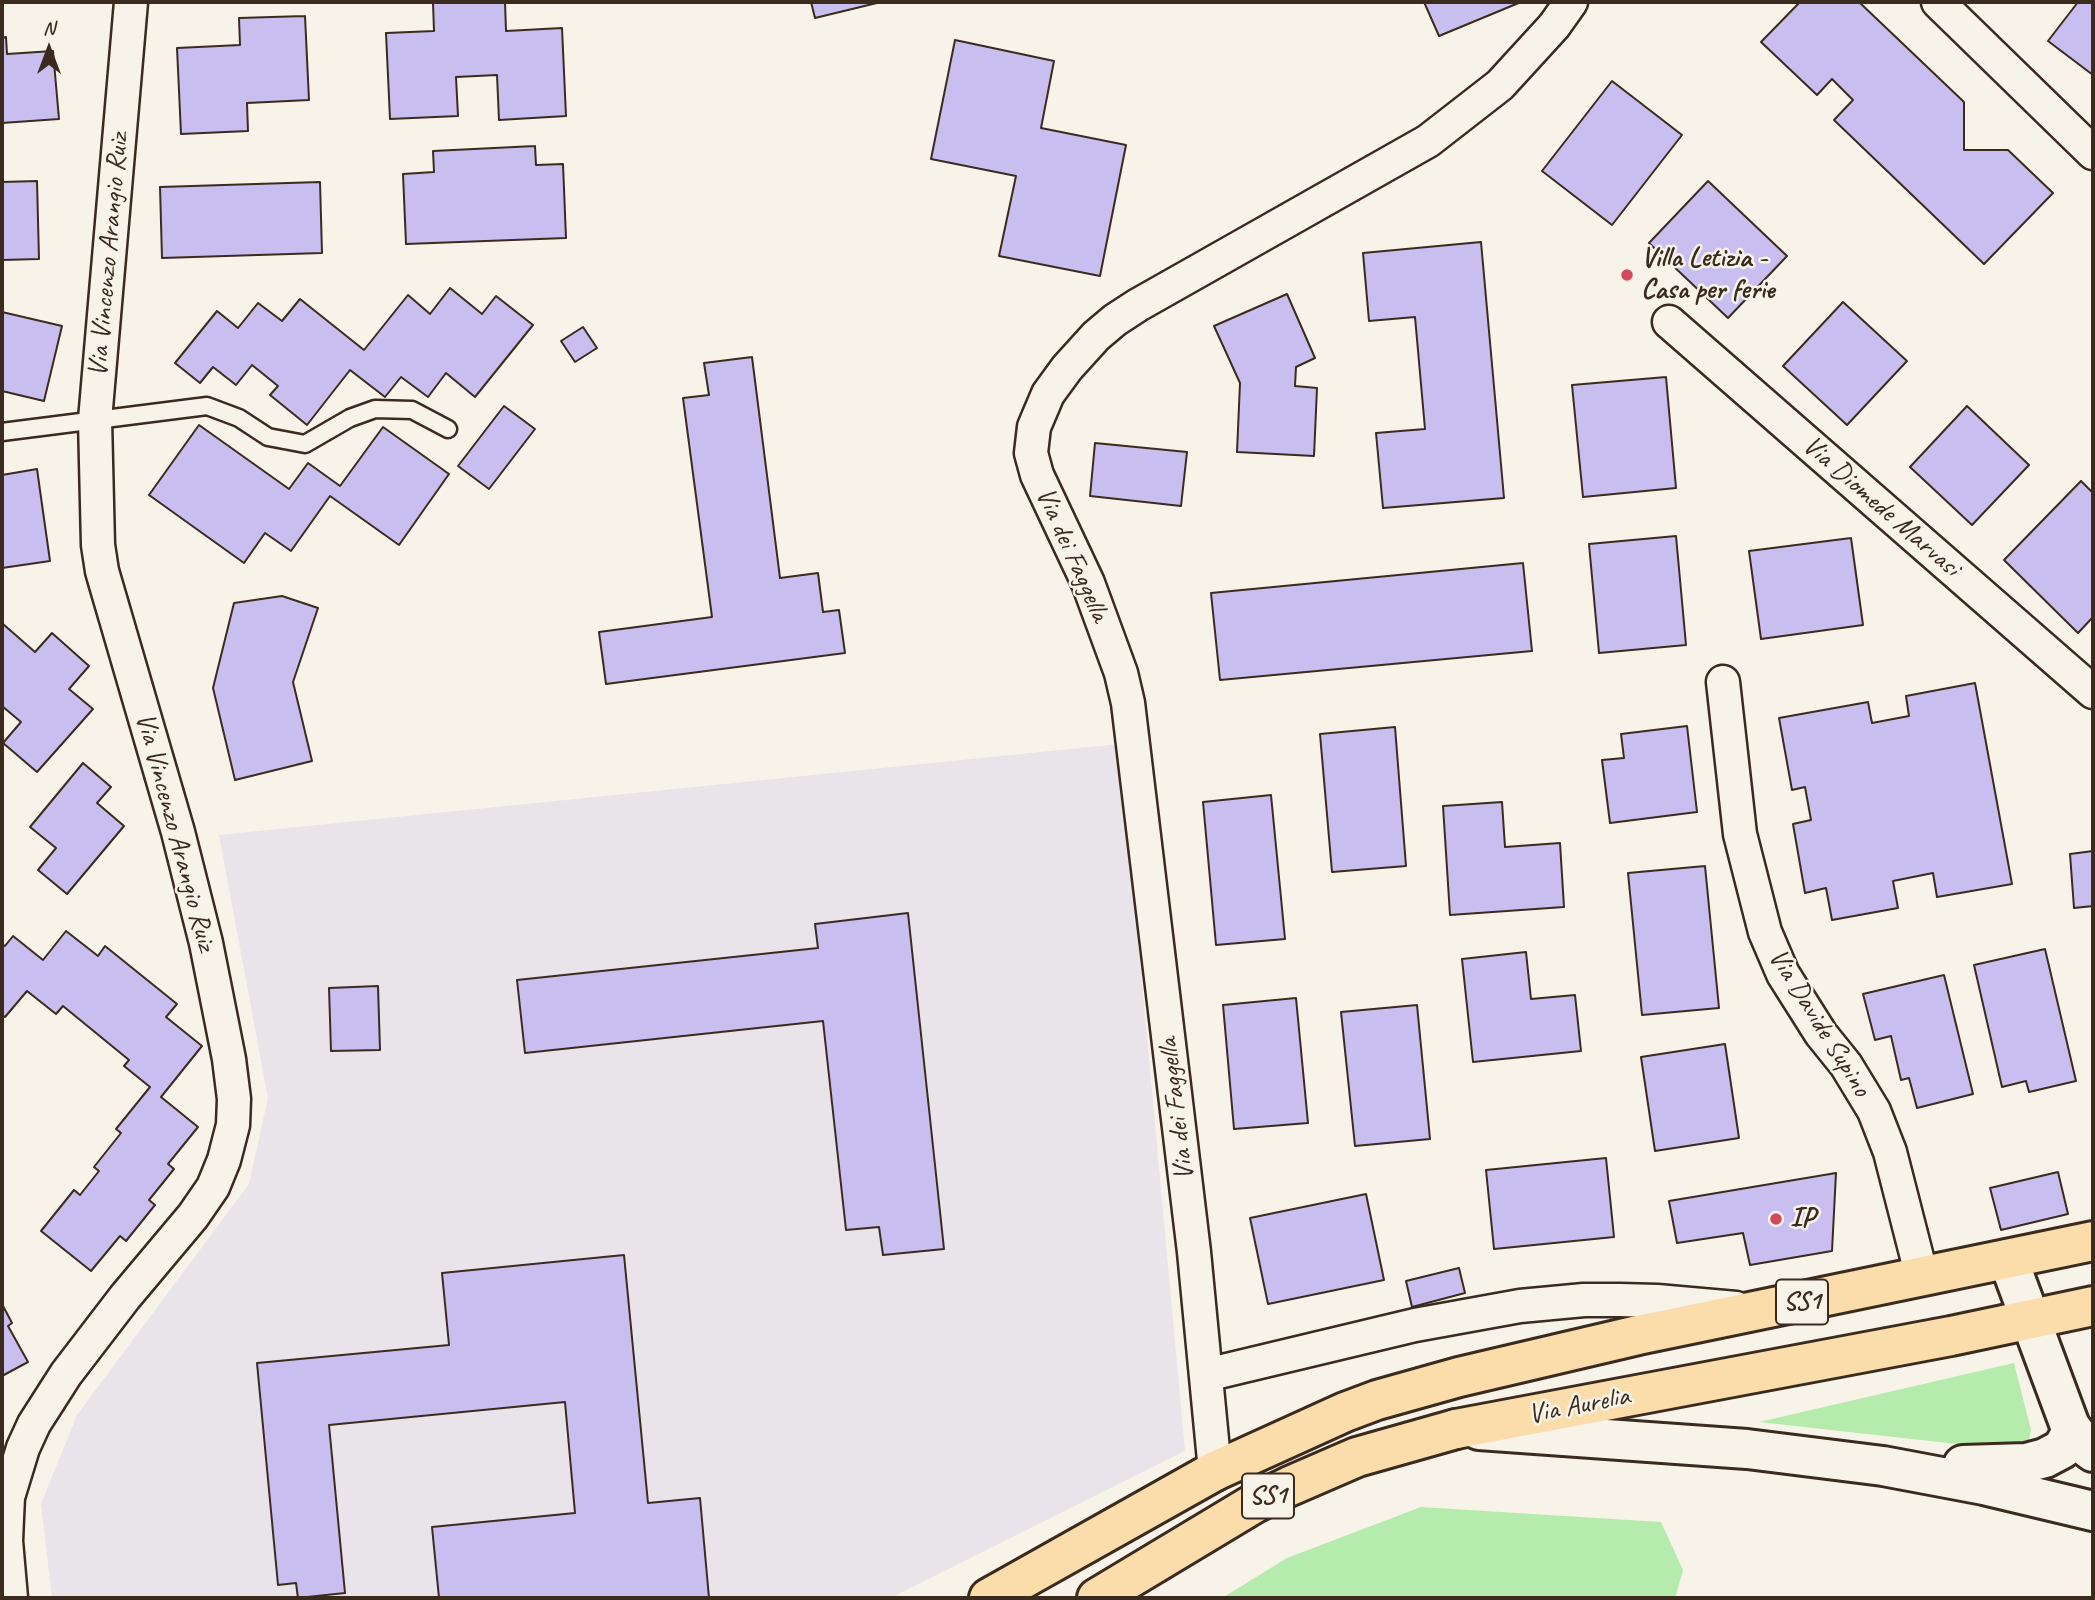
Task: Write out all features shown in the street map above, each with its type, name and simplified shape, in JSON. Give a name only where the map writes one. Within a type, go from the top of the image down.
[{"type":"main road","name":"Via Aurelia","points":[[989,1598],[1215,1471],[1377,1400],[1511,1363],[2093,1241]]},
{"type":"main road","points":[[2008,1259],[2030,1319],[2082,1439]]},
{"type":"main road","name":"Via Aurelia","points":[[1097,1598],[1255,1503],[1357,1457],[1456,1429],[1938,1339],[2093,1306]]},
{"type":"main road","points":[[1456,1429],[1747,1450],[1883,1466],[1996,1487],[2093,1511]]},
{"type":"main road","points":[[1883,1466],[2026,1463],[2062,1450],[2070,1435],[2082,1439]]},
{"type":"street","name":"Via Vincenzo Arangio Ruiz","points":[[11,1598],[6,1541],[8,1497],[23,1448],[66,1374],[125,1297],[193,1216],[213,1187],[224,1160],[233,1125],[234,1099],[229,1059],[206,943],[178,832],[102,571],[98,545],[95,420],[131,2]]},
{"type":"street","name":"Via dei Faggella","points":[[1215,1471],[1191,1224],[1128,703],[1121,673],[1088,583],[1037,475],[1031,453],[1034,427],[1048,394],[1067,368],[1096,336],[1115,320],[1138,304],[1428,141],[1500,85],[1554,26],[1571,2]]},
{"type":"street","points":[[1938,2],[2093,153]]},
{"type":"street","name":"Via Diomede Marvasi","points":[[1669,322],[2093,692]]},
{"type":"street","name":"Via Davide Supino","points":[[1723,682],[1740,834],[1765,932],[1783,974],[1821,1034],[1846,1065],[1874,1111],[1890,1152],[1922,1277]]},
{"type":"street","name":"Via Aurelia","points":[[1206,1375],[1415,1325],[1541,1304],[1584,1300],[1657,1301],[1760,1310]]},
{"type":"lane","points":[[2,432],[208,405],[239,418],[268,437],[305,444],[350,418],[375,409],[412,410],[448,429]]},
{"type":"shaded area","points":[[1120,744],[1185,1451],[890,1598],[52,1598],[41,1504],[77,1415],[249,1184],[268,1098],[219,835]]},
{"type":"green space","points":[[2014,1363],[2031,1430],[2028,1445],[2002,1449],[1759,1422]]},
{"type":"green space","points":[[1421,1507],[1661,1522],[1683,1570],[1675,1598],[1222,1598],[1287,1558]]},
{"type":"building","points":[[505,2],[506,31],[562,28],[566,116],[499,120],[497,75],[456,77],[458,116],[390,119],[386,33],[434,31],[433,3]]},
{"type":"building","points":[[811,2],[881,2],[815,18]]},
{"type":"building","points":[[1424,2],[1521,2],[1439,36]]},
{"type":"building","points":[[1800,2],[1859,2],[1964,102],[1964,150],[2008,150],[2053,193],[1984,264],[1834,120],[1853,100],[1832,79],[1817,95],[1761,42]]},
{"type":"building","points":[[2078,2],[2093,2],[2093,75],[2048,41]]},
{"type":"building","points":[[305,16],[309,100],[247,103],[248,131],[181,134],[177,48],[240,45],[239,18]]},
{"type":"building","points":[[6,37],[7,54],[53,51],[59,119],[2,123],[2,38]]},
{"type":"building","points":[[955,40],[1054,61],[1041,128],[1126,145],[1100,276],[999,256],[1016,176],[931,159]]},
{"type":"building","points":[[1612,81],[1682,135],[1612,225],[1542,171]]},
{"type":"building","points":[[535,146],[536,165],[563,164],[566,238],[406,244],[403,174],[434,172],[433,151]]},
{"type":"building","points":[[37,181],[39,259],[2,260],[2,182]]},
{"type":"building","points":[[1708,181],[1787,256],[1728,318],[1649,243]]},
{"type":"building","points":[[320,182],[322,253],[162,258],[160,187]]},
{"type":"building","points":[[1481,242],[1504,498],[1383,508],[1376,433],[1425,429],[1415,317],[1369,321],[1363,253]]},
{"type":"building","points":[[450,288],[482,314],[496,296],[533,325],[475,397],[446,373],[428,397],[401,377],[385,397],[350,370],[307,425],[270,395],[278,386],[252,365],[236,385],[213,367],[200,383],[175,363],[217,311],[238,328],[258,303],[282,321],[300,299],[364,350],[408,295],[430,314]]},
{"type":"building","points":[[1287,294],[1315,358],[1296,367],[1295,386],[1317,388],[1314,456],[1237,452],[1240,383],[1214,326]]},
{"type":"building","points":[[1843,302],[1907,361],[1847,425],[1783,366]]},
{"type":"building","points":[[2,312],[62,326],[44,401],[2,391]]},
{"type":"building","points":[[583,327],[597,348],[575,362],[561,341]]},
{"type":"building","points":[[752,357],[780,578],[818,573],[823,612],[839,610],[845,653],[606,684],[599,632],[712,617],[683,398],[709,395],[704,363]]},
{"type":"building","points":[[1666,377],[1676,488],[1583,497],[1572,385]]},
{"type":"building","points":[[504,406],[535,429],[489,489],[458,466]]},
{"type":"building","points":[[1967,406],[2029,465],[1972,525],[1910,467]]},
{"type":"building","points":[[199,425],[289,489],[308,463],[340,486],[383,427],[449,474],[399,545],[330,496],[291,551],[265,533],[244,563],[149,495]]},
{"type":"building","points":[[1095,443],[1187,452],[1181,506],[1090,496]]},
{"type":"building","points":[[37,469],[50,561],[2,568],[2,475]]},
{"type":"building","points":[[2081,481],[2093,493],[2093,617],[2078,633],[2004,560]]},
{"type":"building","points":[[1676,536],[1686,645],[1599,653],[1589,544]]},
{"type":"building","points":[[1851,538],[1863,625],[1761,639],[1749,551]]},
{"type":"building","points":[[1523,563],[1532,651],[1220,680],[1211,593]]},
{"type":"building","points":[[282,596],[318,608],[293,682],[312,761],[235,780],[213,688],[234,603]]},
{"type":"building","points":[[3,624],[35,652],[52,633],[89,666],[69,689],[93,709],[37,772],[3,743],[21,722],[2,706]]},
{"type":"building","points":[[1975,683],[2012,884],[1937,897],[1933,873],[1893,881],[1898,908],[1832,920],[1826,888],[1805,893],[1793,824],[1811,820],[1805,787],[1792,790],[1779,718],[1868,702],[1872,723],[1909,716],[1906,696]]},
{"type":"building","points":[[1687,726],[1697,812],[1610,823],[1602,760],[1624,758],[1621,734]]},
{"type":"building","points":[[1395,727],[1406,866],[1332,872],[1320,734]]},
{"type":"building","points":[[83,763],[111,787],[97,803],[124,826],[67,894],[38,870],[56,848],[30,827]]},
{"type":"building","points":[[1271,795],[1285,939],[1216,945],[1203,802]]},
{"type":"building","points":[[1502,802],[1505,847],[1560,843],[1564,907],[1450,915],[1443,806]]},
{"type":"building","points":[[2093,851],[2093,906],[2074,908],[2070,854]]},
{"type":"building","points":[[1705,866],[1719,1008],[1642,1015],[1628,873]]},
{"type":"building","points":[[908,913],[944,1249],[883,1255],[879,1227],[846,1230],[823,1021],[525,1053],[517,980],[818,948],[815,924]]},
{"type":"building","points":[[66,931],[98,956],[105,946],[177,1004],[166,1017],[202,1046],[161,1097],[198,1127],[168,1164],[174,1169],[149,1200],[155,1205],[126,1241],[120,1236],[91,1271],[41,1231],[74,1190],[80,1195],[99,1171],[94,1167],[121,1133],[116,1129],[150,1087],[124,1066],[129,1060],[63,1006],[56,1014],[27,991],[5,1017],[2,1015],[2,944],[5,946],[13,936],[43,960]]},
{"type":"building","points":[[2045,949],[2076,1081],[2029,1092],[2026,1081],[2002,1087],[1974,965]]},
{"type":"building","points":[[1526,952],[1531,999],[1575,995],[1581,1051],[1473,1062],[1462,959]]},
{"type":"building","points":[[1944,975],[1973,1094],[1917,1108],[1909,1078],[1901,1080],[1891,1036],[1875,1040],[1863,994]]},
{"type":"building","points":[[378,986],[380,1050],[331,1051],[329,988]]},
{"type":"building","points":[[1296,998],[1308,1123],[1234,1129],[1223,1005]]},
{"type":"building","points":[[1417,1005],[1430,1139],[1355,1146],[1341,1012]]},
{"type":"building","points":[[1725,1044],[1739,1138],[1655,1151],[1641,1057]]},
{"type":"building","points":[[1606,1158],[1614,1237],[1494,1249],[1486,1170]]},
{"type":"building","points":[[2058,1172],[2068,1214],[2001,1230],[1990,1188]]},
{"type":"building","points":[[1836,1173],[1832,1251],[1750,1265],[1743,1233],[1677,1243],[1669,1201]]},
{"type":"building","points":[[1366,1194],[1384,1280],[1268,1304],[1250,1218]]},
{"type":"building","points":[[624,1255],[648,1503],[700,1498],[709,1598],[439,1598],[432,1527],[575,1513],[565,1402],[329,1425],[345,1593],[298,1598],[296,1583],[278,1585],[257,1363],[449,1345],[442,1273]]},
{"type":"building","points":[[1459,1268],[1465,1293],[1412,1307],[1406,1281]]},
{"type":"building","points":[[2,1304],[12,1323],[8,1326],[28,1362],[2,1376]]},
{"type":"place","name":"Villa Letizia - Casa per ferie","points":[[1627,275]]},
{"type":"place","name":"IP","points":[[1776,1219]]}]
